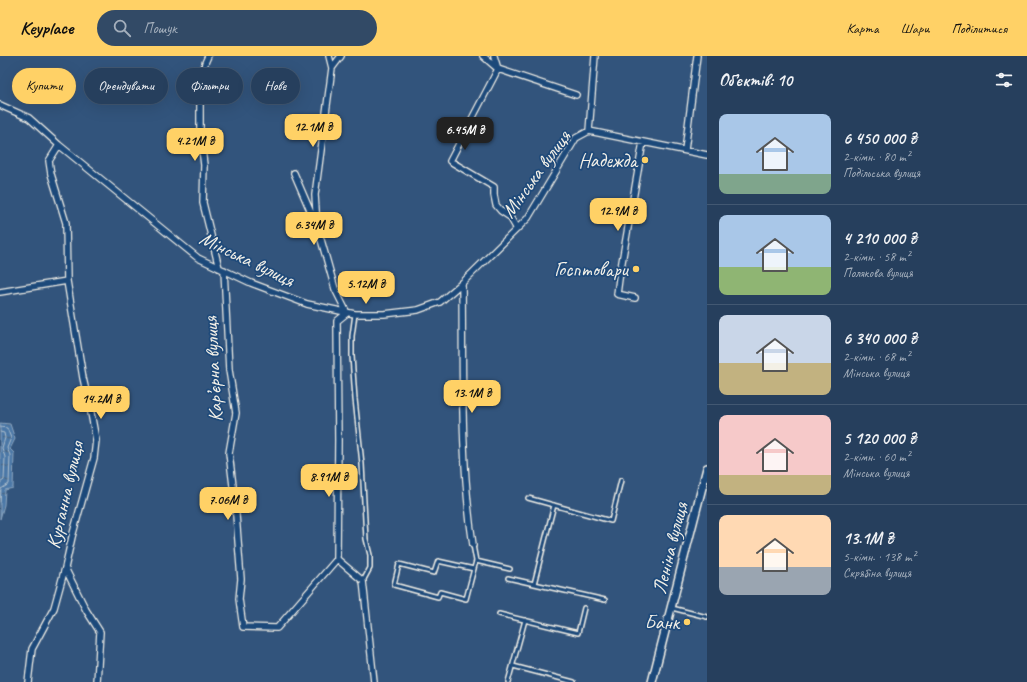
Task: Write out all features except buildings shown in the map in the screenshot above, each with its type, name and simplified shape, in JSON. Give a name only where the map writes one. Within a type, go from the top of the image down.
[{"type":"street","points":[[208,56],[205,63],[200,95],[200,133],[204,165],[203,203],[222,269]]},
{"type":"street","points":[[318,229],[315,196],[332,68],[329,56]]},
{"type":"street","points":[[332,68],[341,56]]},
{"type":"street","points":[[483,56],[498,69],[576,94]]},
{"type":"street","points":[[494,56],[498,69],[450,161],[494,187],[496,205],[500,211],[510,217],[517,229]]},
{"type":"street","name":"Мінська вулиця","points":[[589,131],[595,56]]},
{"type":"street","points":[[685,150],[697,56]]},
{"type":"street","name":"Мінська вулиця","points":[[0,104],[29,118],[59,145],[198,258],[251,283],[307,304],[355,314],[384,314],[418,310],[440,302],[462,283],[528,218],[576,138],[589,131],[707,155]]},
{"type":"street","points":[[635,298],[617,294],[643,142]]},
{"type":"street","name":"Курганна вулиця","points":[[59,145],[49,161],[51,174],[66,223],[67,281],[83,378],[96,440],[94,458],[65,568],[86,610],[100,632],[97,682]]},
{"type":"street","points":[[294,173],[318,229],[335,289],[347,313],[337,321],[337,559],[363,581],[374,682]]},
{"type":"street","name":"Кар’єрна вулиця","points":[[222,269],[229,370],[236,413],[229,453],[235,502],[241,579],[239,599],[243,627],[277,628],[337,559]]},
{"type":"street","points":[[0,292],[67,281]]},
{"type":"street","points":[[462,283],[464,452],[468,508],[473,545]]},
{"type":"street","name":"Леніна вулиця","points":[[652,682],[707,468]]},
{"type":"street","points":[[28,682],[32,649],[54,608],[65,568]]},
{"type":"lane","points":[[355,314],[352,343],[354,384],[362,464],[366,539],[370,555],[370,568],[363,581]]},
{"type":"lane","points":[[528,498],[611,521],[621,480]]},
{"type":"lane","points":[[534,584],[554,505]]},
{"type":"lane","points":[[473,545],[476,561],[474,569],[466,599],[440,592],[438,597],[394,585],[399,564],[434,573],[438,561],[474,569]]},
{"type":"lane","points":[[476,561],[510,569]]},
{"type":"lane","points":[[508,578],[605,600]]},
{"type":"lane","points":[[500,614],[578,633],[584,608]]},
{"type":"lane","points":[[671,608],[707,617]]},
{"type":"lane","points":[[508,682],[525,620]]},
{"type":"lane","points":[[512,666],[574,682]]},
{"type":"water","points":[[0,423],[10,424],[15,439],[10,449],[14,453],[13,488],[5,490],[4,505],[0,519]]},
{"type":"place","name":"Надежда","points":[[645,160]]},
{"type":"place","name":"Госптовари","points":[[636,269]]},
{"type":"place","name":"Банк","points":[[687,622]]}]
